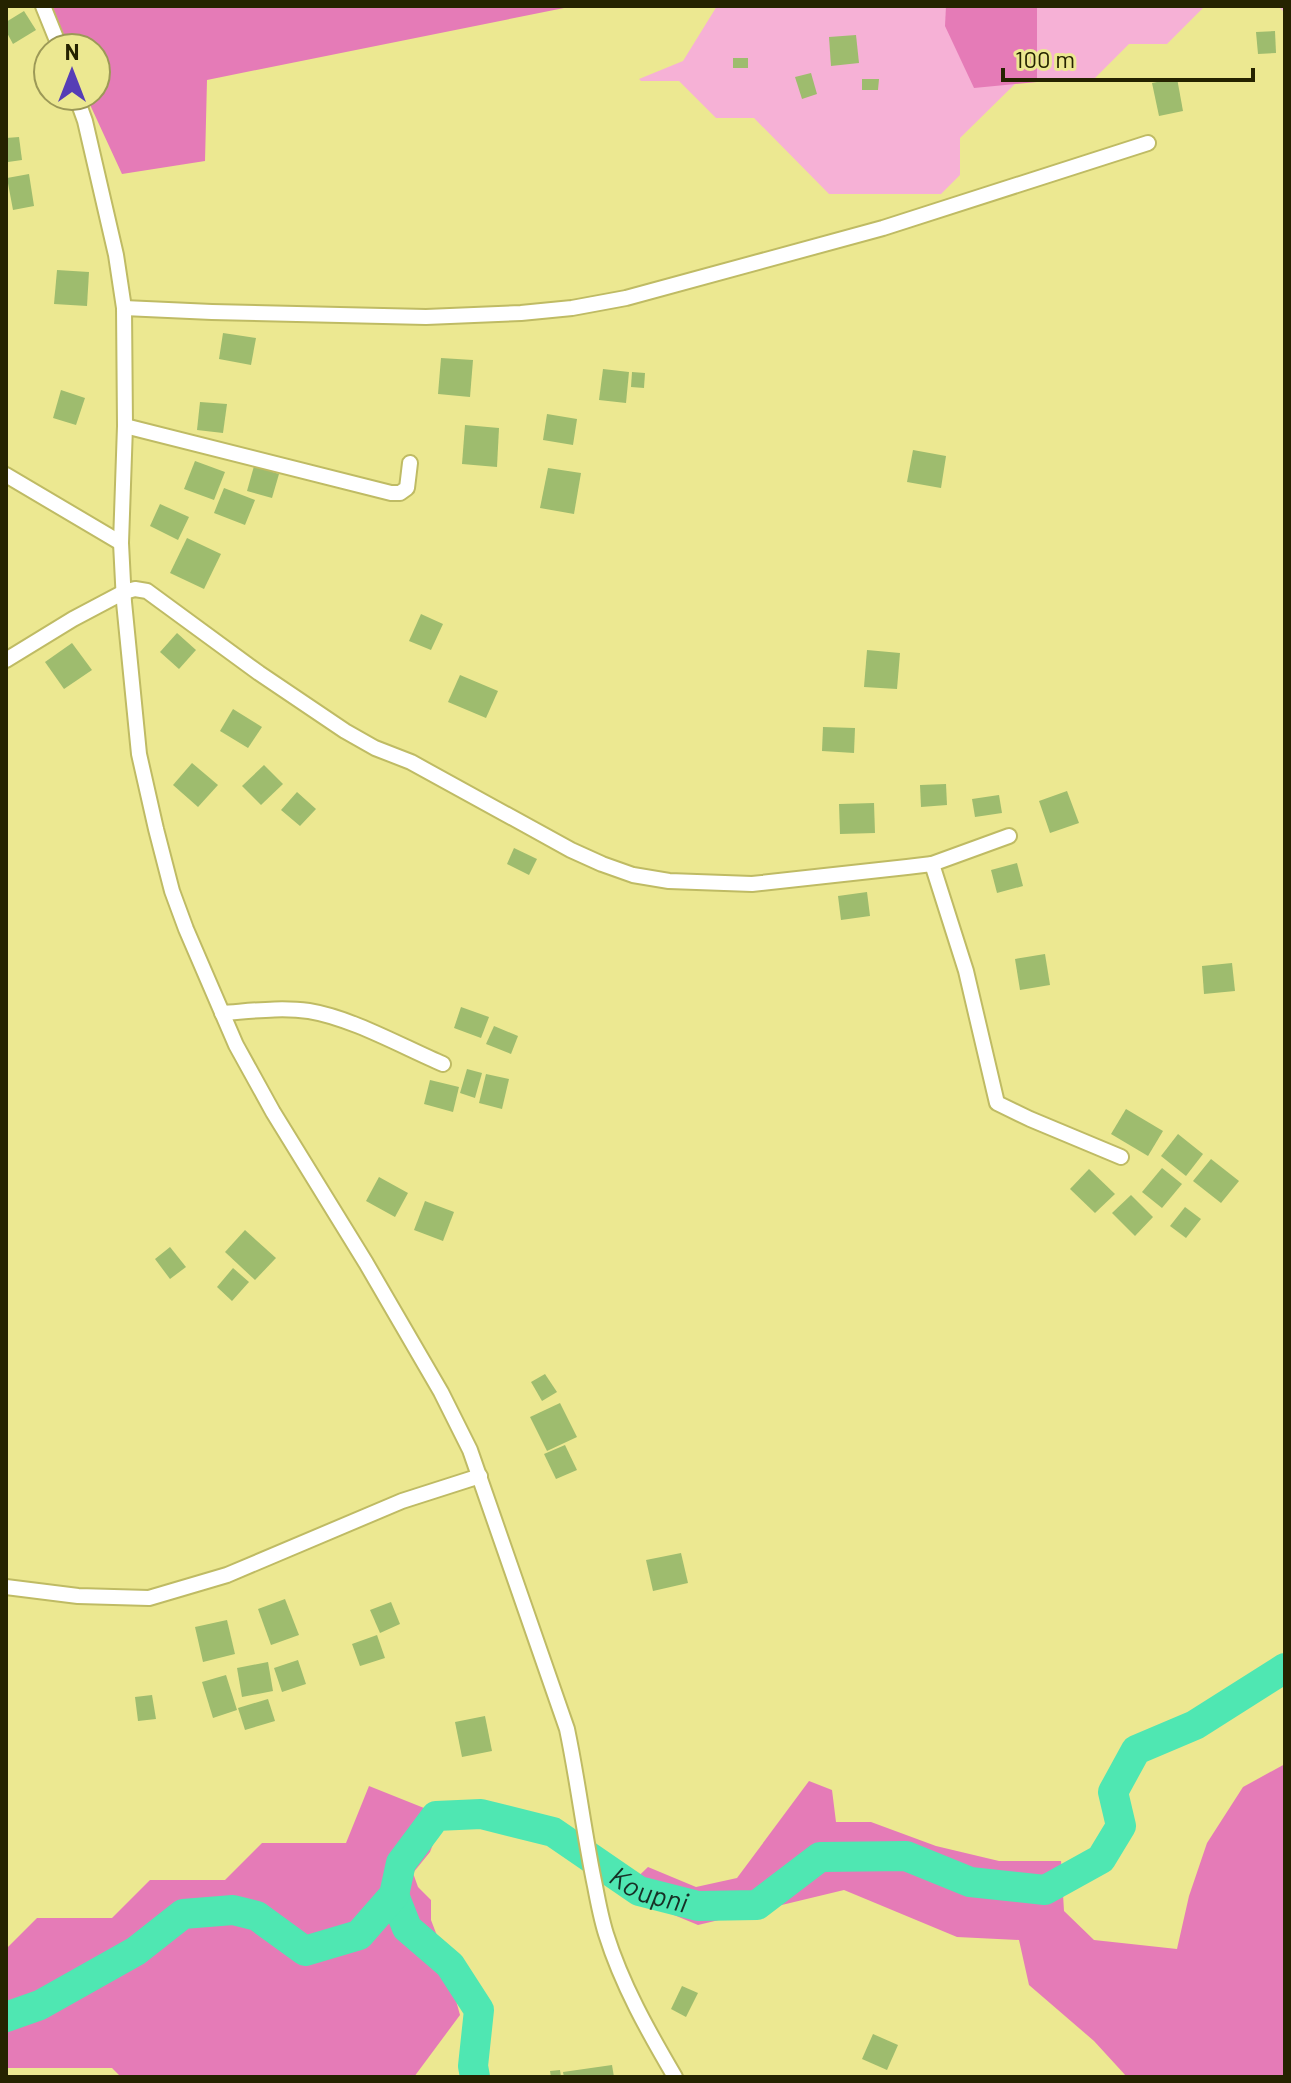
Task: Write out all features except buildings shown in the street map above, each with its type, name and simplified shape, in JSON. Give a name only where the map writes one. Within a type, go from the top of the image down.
[{"type":"street","points":[[43,6],[54,32]]},
{"type":"street","points":[[82,112],[116,255],[124,308],[125,426],[121,543],[139,754],[177,904],[236,1045],[441,1392],[470,1450],[567,1729],[605,1932],[645,2026],[675,2077]]},
{"type":"street","points":[[124,308],[426,317],[572,308],[626,298],[883,228],[1148,143]]},
{"type":"street","points":[[125,426],[391,493],[400,493],[407,488],[410,463]]},
{"type":"street","points":[[6,475],[121,543]]},
{"type":"street","points":[[6,660],[124,592],[135,589],[147,591],[259,673],[355,737],[422,768],[571,850],[633,875],[669,881],[752,884],[932,864],[1009,836]]},
{"type":"street","points":[[932,864],[966,971],[997,1103],[1121,1157]]},
{"type":"street","points":[[222,1013],[281,1009],[311,1012],[350,1024],[443,1064]]},
{"type":"street","points":[[6,1587],[78,1596],[149,1598],[227,1575],[402,1501],[480,1476]]},
{"type":"shaded area","points":[[46,6],[574,6],[207,80],[205,161],[122,174],[93,112],[112,112],[112,32],[58,32]]},
{"type":"shaded area","points":[[717,6],[1285,6],[1285,13],[1279,7],[1204,7],[1167,44],[1129,44],[1091,82],[1017,82],[960,138],[960,175],[941,194],[829,194],[754,118],[716,118],[679,81],[639,79],[683,61]]},
{"type":"shaded area","points":[[946,6],[1037,6],[1037,82],[974,88],[945,26]]},
{"type":"shaded area","points":[[1285,1764],[1285,2077],[1127,2077],[1094,2041],[1029,1985],[1019,1940],[957,1937],[844,1890],[698,1925],[621,1893],[648,1867],[696,1887],[737,1878],[809,1781],[832,1790],[836,1822],[871,1822],[936,1846],[999,1861],[1061,1861],[1064,1911],[1094,1940],[1177,1949],[1189,1896],[1207,1843],[1243,1787]]},
{"type":"shaded area","points":[[369,1786],[444,1816],[430,1852],[413,1873],[418,1887],[431,1900],[431,1920],[460,2015],[414,2077],[121,2077],[112,2068],[6,2068],[6,1949],[37,1918],[112,1918],[150,1880],[225,1880],[262,1843],[346,1843]]},
{"type":"waterway","name":"Koupni","points":[[6,2017],[40,2005],[136,1951],[183,1914],[233,1910],[257,1916],[305,1951],[359,1935],[394,1895],[401,1863],[436,1816],[481,1814],[553,1832],[639,1891],[698,1906],[757,1905],[820,1857],[906,1856],[970,1882],[1045,1890],[1101,1859],[1121,1826],[1113,1792],[1136,1750],[1195,1725],[1285,1668]]},
{"type":"waterway","points":[[394,1895],[407,1928],[450,1965],[479,2010],[473,2066],[475,2077]]}]
